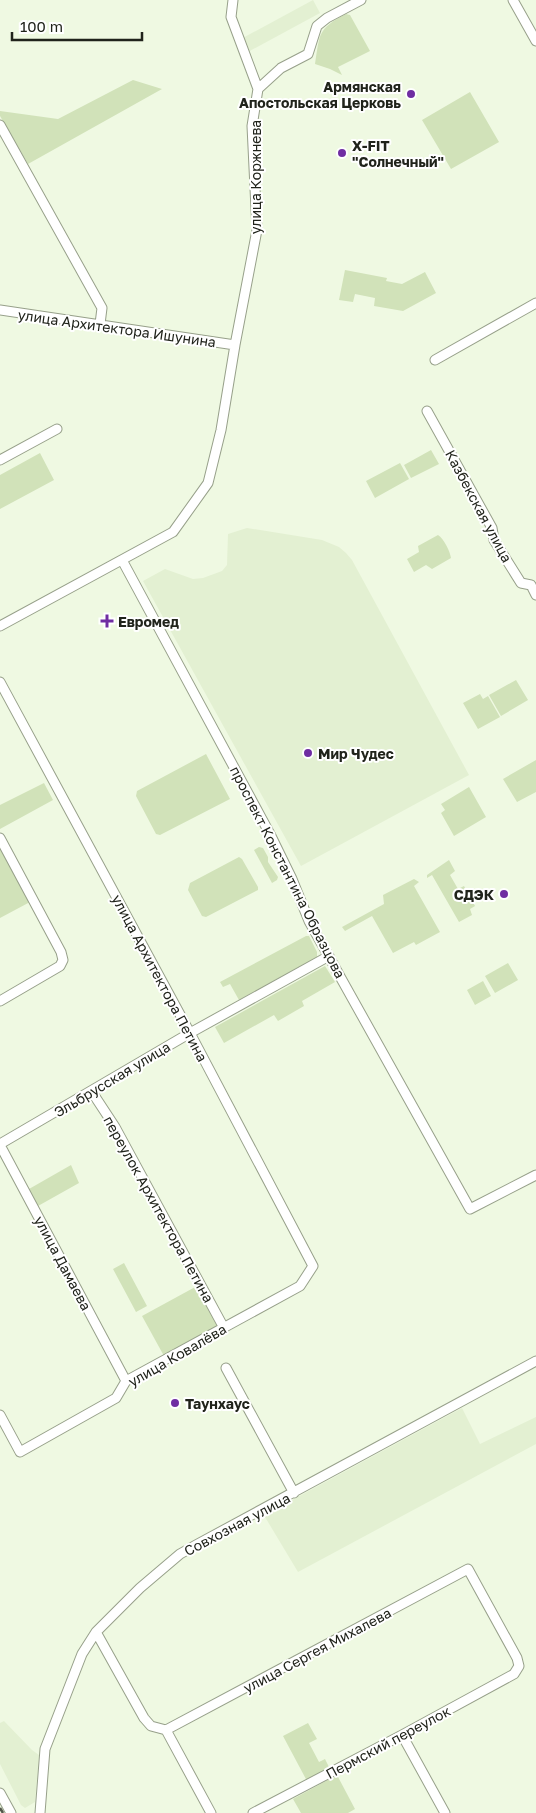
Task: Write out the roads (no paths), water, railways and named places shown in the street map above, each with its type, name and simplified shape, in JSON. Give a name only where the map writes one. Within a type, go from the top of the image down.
[{"type":"street","points":[[233,0],[231,17],[258,89],[281,68],[308,54],[317,26],[327,18],[361,0]]},
{"type":"street","points":[[513,0],[536,41]]},
{"type":"street","name":"улица Коржнева","points":[[0,626],[173,532],[208,483],[221,430],[257,230],[252,126],[258,89]]},
{"type":"street","points":[[0,125],[102,308],[100,324]]},
{"type":"street","points":[[435,360],[536,303]]},
{"type":"street","name":"улица Архитектора Ишунина","points":[[0,310],[235,345]]},
{"type":"street","name":"Казбекская улица","points":[[427,411],[492,528],[494,540],[521,583],[533,583],[536,595]]},
{"type":"street","points":[[0,460],[57,429]]},
{"type":"street","name":"проспект Константина Образцова","points":[[122,560],[246,789],[292,879],[309,921],[470,1209],[536,1174]]},
{"type":"street","name":"улица Архитектора Петина","points":[[0,682],[190,1033],[313,1266],[308,1274]]},
{"type":"street","points":[[0,838],[61,952],[63,960],[60,966],[2,996]]},
{"type":"street","name":"Эльбрусская улица","points":[[0,1145],[190,1033],[329,956]]},
{"type":"street","name":"переулок Архитектора Петина","points":[[92,1092],[114,1127],[224,1328]]},
{"type":"street","name":"улица Дамаева","points":[[0,1145],[126,1381]]},
{"type":"street","name":"улица Ковалёва","points":[[0,1415],[20,1452],[116,1398],[126,1381],[300,1286],[308,1274]]},
{"type":"street","name":"Совхозная улица","points":[[40,1813],[45,1749],[82,1654],[96,1632],[140,1588],[180,1554],[536,1361]]},
{"type":"street","points":[[226,1368],[294,1493]]},
{"type":"street","name":"Пермский переулок","points":[[253,1813],[514,1674],[519,1666],[517,1658],[468,1569]]},
{"type":"street","name":"улица Сергея Михалева","points":[[166,1730],[468,1569]]},
{"type":"street","points":[[96,1632],[144,1718],[152,1726],[166,1730],[211,1813]]},
{"type":"street","points":[[402,1735],[445,1813]]},
{"type":"street","points":[[0,1793],[11,1813]]},
{"type":"railway","points":[[0,1808],[3,1813]]},
{"type":"place","name":"Армянская Апостольская Церковь","points":[[411,94]]},
{"type":"place","name":"X-FIT \"Солнечный\"","points":[[342,153]]},
{"type":"place","name":"Евромед","points":[[107,621]]},
{"type":"place","name":"Мир Чудес","points":[[308,753]]},
{"type":"place","name":"СДЭК","points":[[504,894]]},
{"type":"place","name":"Таунхаус","points":[[175,1403]]}]
